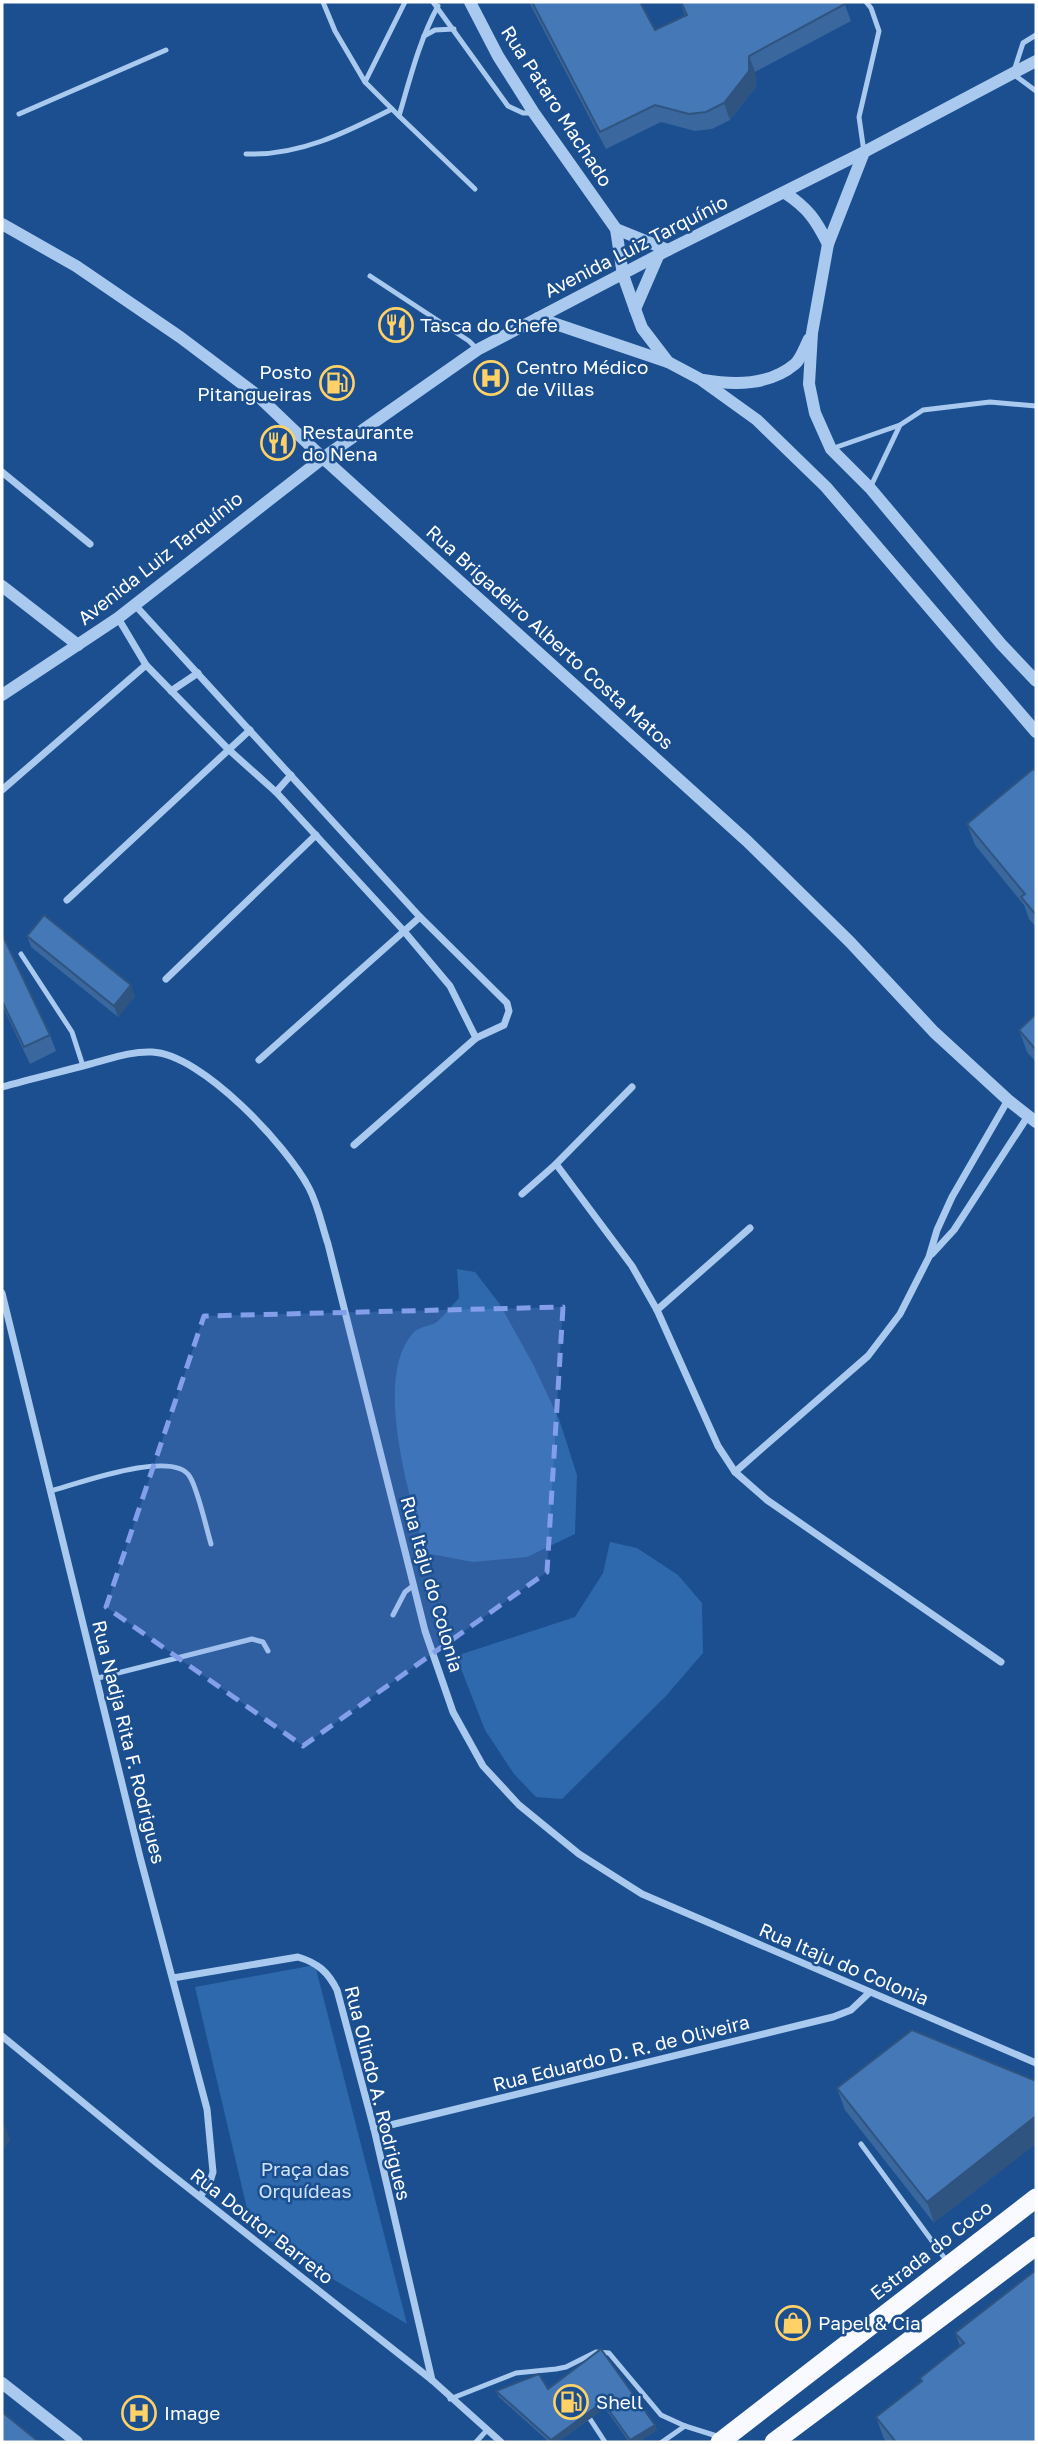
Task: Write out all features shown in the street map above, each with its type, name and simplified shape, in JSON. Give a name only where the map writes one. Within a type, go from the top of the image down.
[{"type":"highway","name":"Estrada do Coco","points":[[723,2440],[1036,2198]]},
{"type":"highway","points":[[774,2442],[1036,2246]]},
{"type":"street","name":"Rua Pataro Machado","points":[[470,2],[498,56],[534,113],[616,229],[623,275],[635,309]]},
{"type":"street","name":"Avenida Luiz Tarquínio","points":[[2,695],[118,618],[323,458],[477,350],[1036,61]]},
{"type":"street","points":[[864,152],[828,244],[812,333],[809,384],[815,413],[831,449],[870,488],[1001,644],[1036,681]]},
{"type":"street","points":[[785,193],[815,218],[828,244]]},
{"type":"street","name":"Rua Brigadeiro Alberto Costa Matos","points":[[2,224],[76,266],[180,337],[257,395],[323,458],[747,841],[849,942],[934,1032],[1032,1119]]},
{"type":"street","points":[[616,229],[663,252],[635,309],[642,328],[668,362]]},
{"type":"street","points":[[538,318],[668,362],[700,379],[757,420],[826,487],[1036,732]]},
{"type":"street","points":[[700,379],[728,384],[765,381],[796,363],[812,333]]},
{"type":"street","points":[[2,472],[90,544]]},
{"type":"street","points":[[2,586],[78,645]]},
{"type":"street","points":[[135,604],[420,917],[506,1003],[509,1011],[504,1025],[476,1038],[354,1145]]},
{"type":"street","points":[[118,618],[146,665],[228,749],[276,792],[403,930],[450,986],[476,1038]]},
{"type":"street","points":[[2,790],[146,665]]},
{"type":"street","points":[[171,691],[198,673]]},
{"type":"street","points":[[67,900],[250,730]]},
{"type":"street","points":[[276,792],[291,775]]},
{"type":"street","points":[[166,979],[316,835]]},
{"type":"street","points":[[260,1060],[420,917]]},
{"type":"street","name":"Rua Itaju do Colonia","points":[[2,1087],[129,1054],[154,1052],[175,1058],[195,1069],[244,1108],[282,1146],[310,1190],[328,1244],[425,1631],[453,1712],[483,1766],[519,1805],[579,1854],[642,1894],[1036,2063]]},
{"type":"street","points":[[522,1194],[632,1087]]},
{"type":"street","points":[[735,1472],[868,1356],[900,1314],[929,1257],[952,1196],[1008,1100]]},
{"type":"street","points":[[929,1257],[954,1230],[1032,1119]]},
{"type":"street","points":[[555,1164],[632,1266],[657,1310],[718,1446],[735,1472],[767,1500],[1001,1662]]},
{"type":"street","points":[[657,1310],[750,1228]]},
{"type":"street","name":"Rua Nadja Rita F. Rodrigues","points":[[2,1293],[140,1857],[209,2121],[213,2172],[209,2185],[200,2196]]},
{"type":"street","name":"Rua Olindo A. Rodrigues","points":[[173,1978],[298,1957],[313,1961],[328,1973],[337,1990],[374,2129],[432,2380]]},
{"type":"street","name":"Rua Eduardo D. R. de Oliveira","points":[[374,2129],[833,2017],[851,2010],[869,1993]]},
{"type":"street","name":"Rua Doutor Barreto","points":[[2,2036],[432,2380],[450,2399],[501,2442]]},
{"type":"street","points":[[2,2383],[77,2442]]},
{"type":"lane","points":[[323,2],[335,31],[365,82],[475,189]]},
{"type":"lane","points":[[365,82],[405,2]]},
{"type":"lane","points":[[864,152],[859,117],[879,31],[871,8],[866,2]]},
{"type":"lane","points":[[436,4],[508,106],[523,113],[534,113]]},
{"type":"lane","points":[[399,116],[436,4]]},
{"type":"lane","points":[[424,36],[435,30],[454,29]]},
{"type":"lane","points":[[1036,35],[1023,43],[1013,74],[1036,91]]},
{"type":"lane","points":[[19,114],[166,50]]},
{"type":"lane","points":[[246,154],[270,155],[302,149],[358,127],[392,109]]},
{"type":"lane","points":[[370,276],[469,341],[477,350]]},
{"type":"lane","points":[[831,449],[900,425],[923,410],[990,402],[1036,406]]},
{"type":"lane","points":[[870,488],[900,425]]},
{"type":"lane","points":[[21,954],[72,1032],[83,1066]]},
{"type":"lane","points":[[51,1491],[146,1466],[170,1465],[180,1468],[190,1475],[211,1544]]},
{"type":"lane","points":[[393,1615],[405,1592],[414,1585]]},
{"type":"lane","points":[[98,1678],[252,1639],[263,1642],[268,1651]]},
{"type":"lane","points":[[861,2144],[949,2265]]},
{"type":"lane","points":[[450,2399],[516,2373],[566,2367],[596,2352],[609,2353],[661,2414],[723,2440]]},
{"type":"lane","points":[[556,2369],[561,2376]]},
{"type":"lane","points":[[590,2419],[606,2442]]},
{"type":"lane","points":[[662,2442],[685,2426]]},
{"type":"lane","points":[[476,2442],[487,2430]]},
{"type":"highlighted area","points":[[563,1307],[547,1572],[303,1746],[106,1607],[204,1316]]},
{"type":"green space","points":[[457,1269],[475,1272],[499,1303],[533,1364],[559,1419],[577,1475],[575,1534],[527,1557],[473,1562],[425,1553],[411,1502],[398,1440],[395,1409],[396,1379],[401,1353],[413,1333],[437,1322],[459,1298]]},
{"type":"green space","points":[[610,1542],[637,1548],[678,1575],[702,1603],[703,1653],[666,1696],[562,1799],[536,1797],[514,1774],[485,1730],[456,1656],[575,1617],[603,1573]]},
{"type":"green space","name":"Praça das Orquídeas","points":[[315,1965],[407,2324],[252,2230],[195,1987]]},
{"type":"building","points":[[532,2],[640,2],[655,30],[687,15],[681,2],[845,4],[749,56],[749,71],[724,103],[706,112],[689,114],[655,105],[600,132]]},
{"type":"building","points":[[1033,769],[1036,772],[1036,915],[1021,897],[1025,894],[967,824]]},
{"type":"building","points":[[44,915],[131,985],[114,1006],[27,936]]},
{"type":"building","points":[[2,934],[50,1035],[24,1047],[2,1001]]},
{"type":"building","points":[[1036,1014],[1036,1050],[1019,1030]]},
{"type":"building","points":[[912,2030],[1036,2081],[1036,2116],[927,2202],[837,2088]]},
{"type":"building","points":[[1036,2270],[1036,2442],[896,2442],[876,2417],[964,2343],[955,2333]]},
{"type":"building","name":"Shell","points":[[601,2349],[655,2425],[630,2440],[603,2402],[551,2440],[496,2391],[539,2374],[548,2389]]},
{"type":"building","points":[[2,2412],[39,2442],[2,2442]]},
{"type":"place","name":"Tasca do Chefe","points":[[396,325]]},
{"type":"place","name":"Centro Médico de Villas","points":[[491,378]]},
{"type":"place","name":"Posto Pitangueiras","points":[[337,383]]},
{"type":"place","name":"Restaurante do Nena","points":[[278,443]]},
{"type":"place","name":"Papel & Cia","points":[[793,2323]]},
{"type":"place","name":"Shell","points":[[571,2402]]},
{"type":"place","name":"Image","points":[[139,2413]]}]
